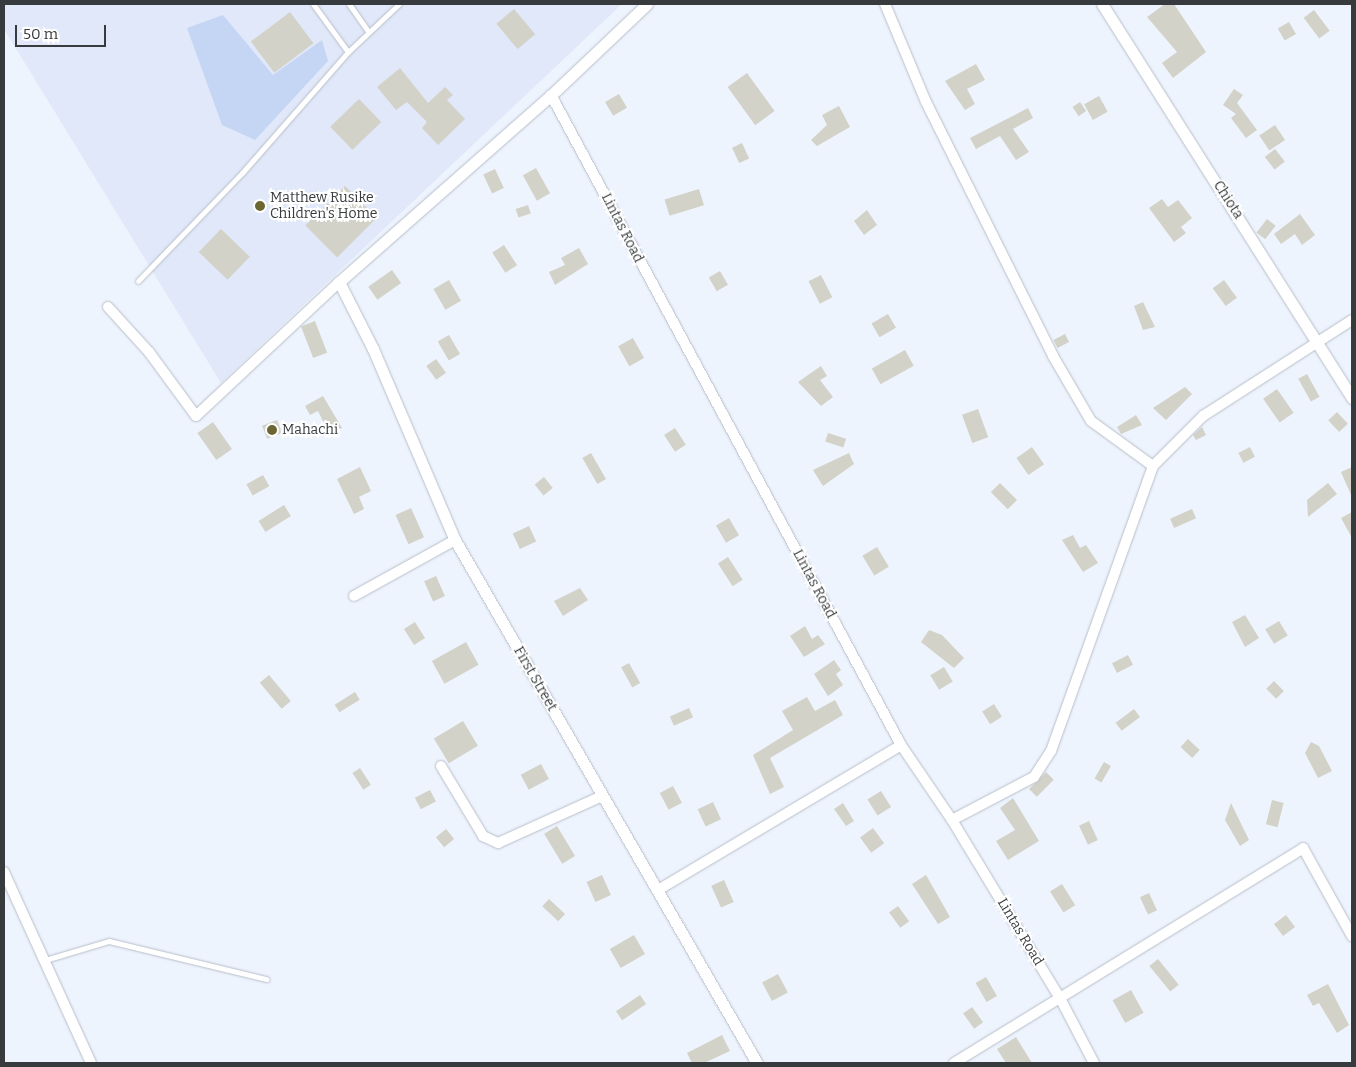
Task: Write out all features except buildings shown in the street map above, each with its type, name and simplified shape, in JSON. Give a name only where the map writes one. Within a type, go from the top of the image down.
[{"type":"street","points":[[108,307],[196,416],[339,282],[551,95],[647,4]]},
{"type":"street","points":[[885,4],[926,102],[1052,356],[1091,421],[1153,466]]},
{"type":"street","name":"Chiota","points":[[1102,4],[1319,340],[1352,398]]},
{"type":"street","name":"Lintas Road","points":[[551,95],[900,745],[952,820],[1061,1000],[1094,1063]]},
{"type":"street","name":"First Street","points":[[339,282],[373,349],[455,540],[757,1063]]},
{"type":"street","points":[[952,820],[1034,777],[1051,751],[1153,466],[1203,416],[1352,320]]},
{"type":"street","points":[[354,596],[455,540]]},
{"type":"street","points":[[658,890],[900,745]]},
{"type":"street","points":[[441,766],[483,836],[498,843],[602,796]]},
{"type":"street","points":[[954,1063],[1061,1000],[1303,848],[1352,936]]},
{"type":"street","points":[[4,872],[91,1063]]},
{"type":"lane","points":[[314,4],[348,52]]},
{"type":"lane","points":[[349,4],[368,32]]},
{"type":"lane","points":[[138,281],[242,173],[348,52],[399,4]]},
{"type":"lane","points":[[45,960],[109,941],[266,980]]},
{"type":"shaded area","name":"Matthew Rusike Children's Home","points":[[4,4],[622,4],[221,383],[4,29]]},
{"type":"shaded area","points":[[223,15],[273,75],[322,40],[328,61],[255,140],[222,125],[187,28]]},
{"type":"place","name":"Matthew Rusike Children's Home","points":[[260,206]]},
{"type":"place","name":"Mahachi","points":[[272,430]]}]
